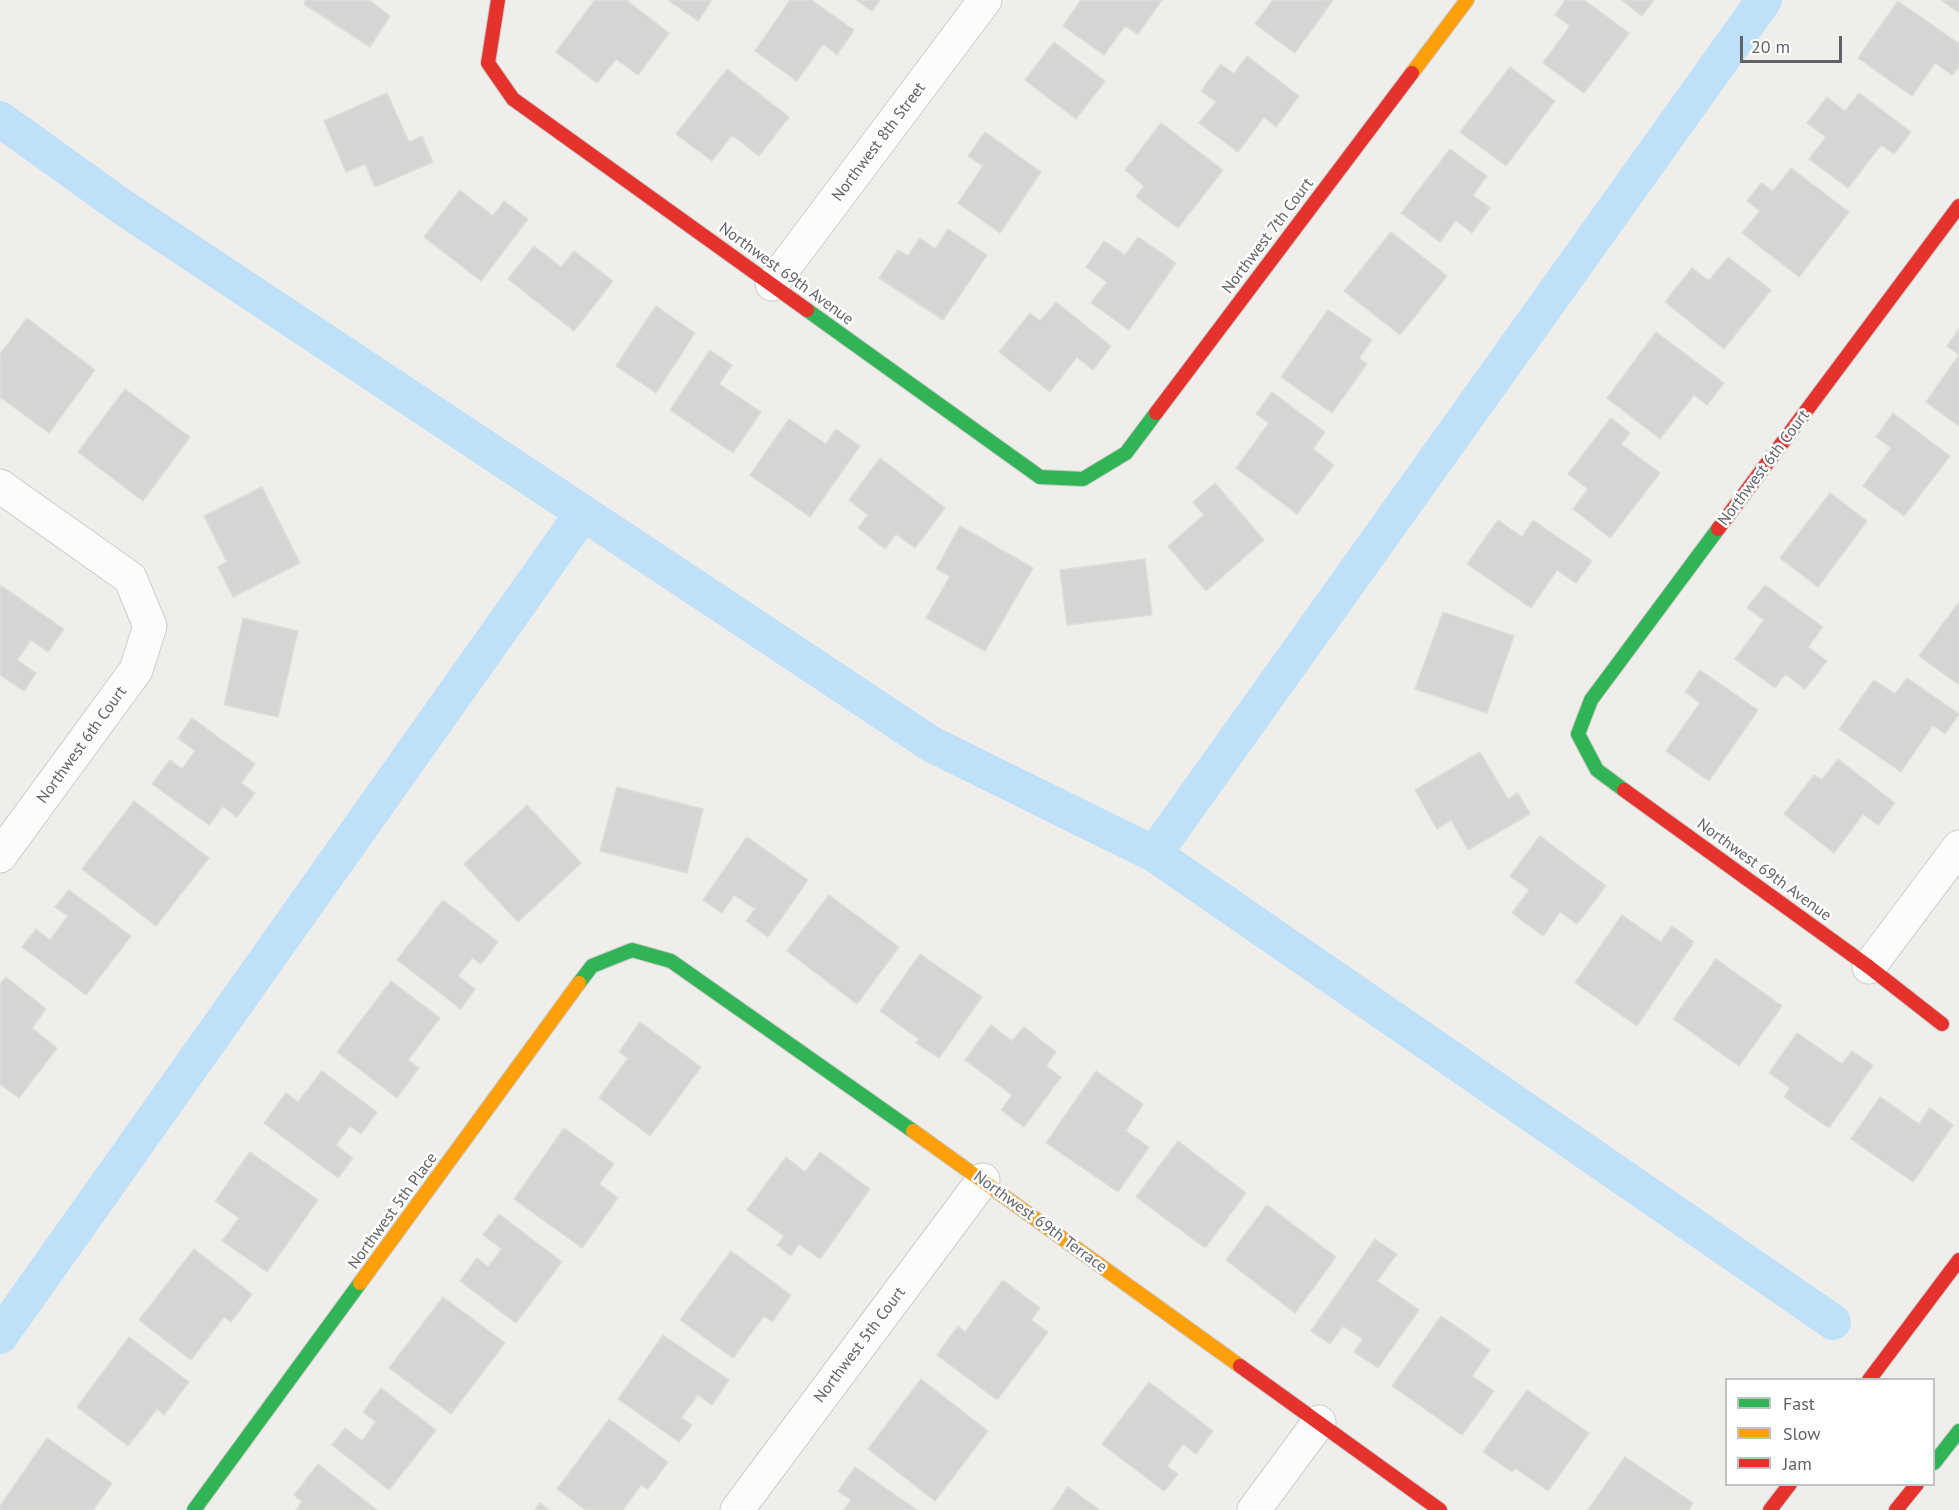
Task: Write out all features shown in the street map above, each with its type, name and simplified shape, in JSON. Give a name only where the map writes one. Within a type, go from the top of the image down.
[{"type":"street","name":"Northwest 69th Avenue","points":[[498,0],[488,63],[513,99],[1040,477],[1083,479]]},
{"type":"street","name":"Northwest 8th Street","points":[[772,284],[985,0]]},
{"type":"street","name":"Northwest 7th Court","points":[[1083,479],[1126,453],[1467,0]]},
{"type":"street","name":"Northwest 6th Court","points":[[1578,734],[1591,700],[1959,206]]},
{"type":"street","name":"Northwest 6th Court","points":[[0,486],[130,578],[150,626],[136,670],[0,856]]},
{"type":"street","name":"Northwest 69th Avenue","points":[[1578,734],[1597,770],[1869,967],[1942,1024]]},
{"type":"street","points":[[1869,967],[1959,847]]},
{"type":"street","name":"Northwest 69th Terrace","points":[[632,950],[671,961],[983,1180],[1440,1510]]},
{"type":"street","name":"Northwest 5th Place","points":[[194,1510],[592,966],[632,950]]},
{"type":"street","name":"Northwest 5th Court","points":[[737,1510],[983,1180]]},
{"type":"street","points":[[1870,1378],[1959,1260]]},
{"type":"street","points":[[1254,1510],[1318,1422]]},
{"type":"street","points":[[1935,1462],[1959,1431]]},
{"type":"street","points":[[1770,1510],[1789,1486]]},
{"type":"street","points":[[1896,1510],[1916,1486]]},
{"type":"building","points":[[306,0],[369,0],[390,16],[370,47],[304,4]]},
{"type":"building","points":[[595,0],[626,0],[669,33],[638,75],[616,59],[597,83],[556,52]]},
{"type":"building","points":[[668,0],[712,0],[698,21]]},
{"type":"building","points":[[790,0],[811,0],[854,30],[837,55],[823,44],[797,81],[755,51]]},
{"type":"building","points":[[856,0],[880,0],[872,11]]},
{"type":"building","points":[[1081,0],[1162,0],[1138,34],[1125,26],[1104,55],[1063,26]]},
{"type":"building","points":[[1273,0],[1333,0],[1295,53],[1255,24]]},
{"type":"building","points":[[1565,0],[1584,0],[1629,33],[1584,93],[1543,63],[1570,26],[1555,15]]},
{"type":"building","points":[[1621,0],[1654,0],[1642,16]]},
{"type":"building","points":[[1941,0],[1959,0],[1959,13]]},
{"type":"building","points":[[1898,1],[1959,44],[1959,66],[1952,75],[1935,63],[1912,96],[1858,58]]},
{"type":"building","points":[[1054,42],[1105,81],[1076,119],[1025,80]]},
{"type":"building","points":[[1247,56],[1299,96],[1276,127],[1264,117],[1238,152],[1199,123],[1216,102],[1201,91],[1221,64],[1234,74]]},
{"type":"building","points":[[1510,67],[1555,101],[1506,166],[1460,132]]},
{"type":"building","points":[[727,69],[789,117],[759,156],[732,135],[712,161],[676,134]]},
{"type":"building","points":[[387,93],[409,142],[422,136],[433,162],[375,187],[365,164],[346,172],[324,121]]},
{"type":"building","points":[[1859,93],[1911,132],[1894,154],[1881,145],[1848,188],[1809,159],[1826,137],[1807,123],[1827,97],[1845,111]]},
{"type":"building","points":[[1161,123],[1223,170],[1178,228],[1136,197],[1144,186],[1125,170]]},
{"type":"building","points":[[985,132],[1041,172],[1000,233],[958,203],[983,166],[968,156]]},
{"type":"building","points":[[1450,149],[1487,176],[1473,195],[1490,208],[1472,233],[1456,220],[1440,242],[1401,213]]},
{"type":"building","points":[[1791,168],[1849,212],[1799,277],[1742,233],[1760,211],[1747,201],[1761,183],[1773,191]]},
{"type":"building","points":[[460,190],[493,216],[504,201],[528,219],[481,281],[424,237]]},
{"type":"building","points":[[948,229],[987,255],[943,320],[879,278],[898,250],[908,256],[920,238],[935,249]]},
{"type":"building","points":[[1391,232],[1447,276],[1400,335],[1344,291]]},
{"type":"building","points":[[1138,237],[1176,263],[1129,330],[1091,303],[1107,282],[1086,267],[1104,241],[1125,255]]},
{"type":"building","points":[[534,246],[561,267],[574,251],[613,281],[574,331],[508,279]]},
{"type":"building","points":[[1728,257],[1771,290],[1724,349],[1665,302],[1692,268],[1709,281]]},
{"type":"building","points":[[1056,302],[1111,346],[1093,370],[1077,357],[1050,392],[999,352],[1030,313],[1040,321]]},
{"type":"building","points":[[656,306],[695,333],[656,393],[616,366]]},
{"type":"building","points":[[1328,310],[1372,340],[1359,358],[1367,364],[1332,413],[1281,377]]},
{"type":"building","points":[[27,318],[95,370],[49,433],[0,397],[0,354]]},
{"type":"building","points":[[1959,329],[1959,355],[1947,346]]},
{"type":"building","points":[[1656,332],[1724,383],[1707,405],[1694,395],[1660,439],[1607,398]]},
{"type":"building","points":[[710,350],[732,365],[719,384],[761,412],[733,453],[670,410]]},
{"type":"building","points":[[1959,355],[1959,426],[1926,402]]},
{"type":"building","points":[[125,389],[190,437],[143,501],[78,452]]},
{"type":"building","points":[[1272,392],[1325,432],[1313,449],[1334,465],[1297,514],[1236,468],[1269,423],[1256,414]]},
{"type":"building","points":[[1893,413],[1950,456],[1904,516],[1863,486],[1891,448],[1876,437]]},
{"type":"building","points":[[1611,418],[1630,433],[1621,444],[1660,473],[1610,538],[1573,509],[1588,489],[1568,474]]},
{"type":"building","points":[[789,419],[826,444],[836,429],[860,446],[810,517],[750,475]]},
{"type":"building","points":[[880,458],[945,508],[915,548],[896,534],[885,549],[858,528],[868,515],[849,500]]},
{"type":"building","points":[[1215,483],[1264,540],[1206,591],[1168,546],[1204,515],[1193,502]]},
{"type":"building","points":[[262,487],[300,563],[233,597],[218,567],[227,562],[204,516]]},
{"type":"building","points":[[1830,493],[1867,521],[1818,587],[1780,558]]},
{"type":"building","points":[[1498,520],[1522,537],[1533,520],[1592,561],[1576,583],[1557,570],[1531,608],[1467,564]]},
{"type":"building","points":[[960,526],[1033,568],[985,651],[926,618],[950,576],[936,569]]},
{"type":"building","points":[[1145,559],[1152,615],[1067,625],[1060,570]]},
{"type":"building","points":[[0,585],[64,629],[48,652],[31,640],[17,660],[36,673],[24,691],[0,675]]},
{"type":"building","points":[[1765,585],[1823,627],[1808,647],[1827,661],[1805,689],[1785,674],[1775,688],[1735,659],[1764,620],[1747,608]]},
{"type":"building","points":[[1959,602],[1959,685],[1919,656]]},
{"type":"building","points":[[1443,612],[1514,636],[1487,713],[1415,689]]},
{"type":"building","points":[[243,618],[298,631],[278,717],[224,705]]},
{"type":"building","points":[[1700,670],[1758,710],[1709,781],[1666,751],[1700,703],[1685,692]]},
{"type":"building","points":[[1907,678],[1959,714],[1945,734],[1933,725],[1901,772],[1839,729],[1874,680],[1895,694]]},
{"type":"building","points":[[192,718],[255,764],[241,783],[255,793],[237,817],[223,806],[209,825],[152,784],[170,760],[182,769],[195,751],[178,738]]},
{"type":"building","points":[[1480,752],[1508,799],[1518,793],[1530,814],[1468,850],[1451,820],[1437,829],[1415,790]]},
{"type":"building","points":[[1838,759],[1895,803],[1878,825],[1863,814],[1834,853],[1784,814],[1814,775],[1822,780]]},
{"type":"building","points":[[617,787],[703,809],[687,873],[600,851]]},
{"type":"building","points":[[134,801],[209,858],[156,926],[82,869]]},
{"type":"building","points":[[527,805],[581,863],[518,922],[464,864]]},
{"type":"building","points":[[1540,836],[1606,886],[1577,924],[1560,912],[1543,936],[1512,913],[1529,890],[1510,876]]},
{"type":"building","points":[[747,837],[808,880],[768,937],[746,921],[755,909],[734,895],[722,913],[703,900]]},
{"type":"building","points":[[69,890],[131,936],[86,995],[22,947],[36,929],[50,940],[68,916],[55,907]]},
{"type":"building","points":[[829,895],[899,947],[857,1004],[787,951]]},
{"type":"building","points":[[443,900],[498,942],[481,964],[472,958],[458,976],[475,989],[461,1009],[397,960]]},
{"type":"building","points":[[1622,915],[1661,942],[1672,926],[1694,942],[1637,1026],[1575,983]]},
{"type":"building","points":[[920,954],[982,997],[939,1058],[916,1043],[919,1039],[880,1011]]},
{"type":"building","points":[[1716,959],[1782,1006],[1739,1066],[1673,1019]]},
{"type":"building","points":[[6,977],[46,1009],[32,1028],[57,1048],[19,1098],[0,1084],[0,984]]},
{"type":"building","points":[[391,981],[440,1018],[408,1060],[419,1068],[397,1098],[337,1052]]},
{"type":"building","points":[[640,1022],[701,1067],[650,1136],[599,1098],[628,1058],[619,1052]]},
{"type":"building","points":[[991,1025],[1012,1041],[1024,1027],[1056,1052],[1046,1066],[1061,1077],[1024,1127],[1001,1110],[1012,1095],[965,1060]]},
{"type":"building","points":[[1797,1033],[1842,1064],[1852,1051],[1873,1065],[1829,1128],[1784,1097],[1790,1088],[1769,1073]]},
{"type":"building","points":[[322,1071],[377,1112],[361,1134],[350,1126],[336,1145],[353,1158],[338,1178],[264,1123],[286,1093],[298,1102]]},
{"type":"building","points":[[1096,1071],[1143,1104],[1126,1131],[1149,1147],[1118,1192],[1046,1143]]},
{"type":"building","points":[[1880,1097],[1919,1124],[1930,1108],[1953,1125],[1913,1182],[1851,1139]]},
{"type":"building","points":[[564,1128],[614,1164],[599,1184],[618,1198],[582,1248],[514,1199]]},
{"type":"building","points":[[1178,1141],[1246,1193],[1205,1248],[1136,1197]]},
{"type":"building","points":[[250,1152],[318,1200],[267,1272],[222,1241],[239,1218],[215,1201]]},
{"type":"building","points":[[820,1152],[870,1189],[820,1259],[799,1244],[791,1256],[777,1245],[784,1236],[747,1210],[786,1157],[805,1172]]},
{"type":"building","points":[[1267,1205],[1336,1257],[1295,1313],[1226,1260]]},
{"type":"building","points":[[499,1214],[562,1262],[516,1323],[460,1281],[477,1258],[488,1267],[502,1249],[483,1235]]},
{"type":"building","points":[[1375,1239],[1397,1254],[1377,1281],[1419,1310],[1378,1368],[1354,1352],[1363,1339],[1343,1326],[1330,1344],[1311,1331]]},
{"type":"building","points":[[194,1249],[252,1294],[231,1322],[224,1317],[191,1360],[139,1320]]},
{"type":"building","points":[[731,1251],[791,1295],[772,1322],[764,1316],[733,1358],[680,1320]]},
{"type":"building","points":[[1003,1280],[1040,1308],[1031,1320],[1048,1332],[997,1400],[937,1355],[958,1326],[965,1332]]},
{"type":"building","points":[[443,1297],[505,1343],[451,1414],[389,1368]]},
{"type":"building","points":[[1441,1316],[1490,1350],[1472,1376],[1494,1391],[1462,1435],[1392,1386]]},
{"type":"building","points":[[663,1335],[729,1380],[712,1405],[698,1395],[681,1418],[692,1425],[679,1442],[618,1399]]},
{"type":"building","points":[[129,1337],[189,1382],[164,1415],[157,1409],[128,1446],[77,1407]]},
{"type":"building","points":[[921,1379],[988,1431],[935,1501],[868,1449]]},
{"type":"building","points":[[1149,1382],[1213,1431],[1196,1454],[1183,1444],[1167,1466],[1178,1474],[1164,1491],[1102,1444]]},
{"type":"building","points":[[381,1388],[436,1430],[389,1490],[332,1445],[345,1428],[362,1441],[376,1422],[363,1412]]},
{"type":"building","points":[[1527,1390],[1589,1433],[1548,1491],[1515,1468],[1512,1472],[1483,1452]]},
{"type":"building","points":[[609,1419],[668,1462],[648,1489],[641,1485],[623,1510],[586,1510],[557,1489]]},
{"type":"building","points":[[47,1438],[112,1483],[93,1510],[0,1510],[0,1506]]},
{"type":"building","points":[[1625,1457],[1693,1503],[1689,1510],[1588,1510]]},
{"type":"building","points":[[318,1464],[377,1510],[296,1510],[302,1502],[294,1495]]},
{"type":"building","points":[[855,1467],[917,1510],[844,1510],[851,1500],[838,1491]]},
{"type":"building","points":[[1068,1487],[1100,1510],[1052,1510]]},
{"type":"building","points":[[540,1503],[549,1510],[535,1510]]},
{"type":"waterway","points":[[1154,854],[1764,0]]},
{"type":"waterway","points":[[0,119],[121,206],[931,744],[1154,854],[1833,1322]]},
{"type":"waterway","points":[[0,1336],[583,513]]},
{"type":"traffic: fast","points":[[807,310],[1040,477],[1083,479],[1126,453],[1156,413]]},
{"type":"traffic: fast","points":[[1624,790],[1597,770],[1578,734],[1591,700],[1718,529]]},
{"type":"traffic: fast","points":[[579,983],[592,966],[632,950],[671,961],[913,1131]]},
{"type":"traffic: fast","points":[[194,1510],[360,1283]]},
{"type":"traffic: fast","points":[[1935,1462],[1959,1431]]},
{"type":"traffic: slow","points":[[1412,73],[1467,0]]},
{"type":"traffic: slow","points":[[360,1283],[579,983]]},
{"type":"traffic: slow","points":[[913,1131],[1240,1366]]},
{"type":"traffic: jam","points":[[498,0],[488,63],[513,99],[807,310]]},
{"type":"traffic: jam","points":[[1156,413],[1412,73]]},
{"type":"traffic: jam","points":[[1718,529],[1959,206]]},
{"type":"traffic: jam","points":[[1624,790],[1869,967],[1942,1024]]},
{"type":"traffic: jam","points":[[1870,1378],[1959,1260]]},
{"type":"traffic: jam","points":[[1240,1366],[1440,1510]]},
{"type":"traffic: jam","points":[[1770,1510],[1788,1486]]},
{"type":"traffic: jam","points":[[1896,1510],[1915,1486]]}]
